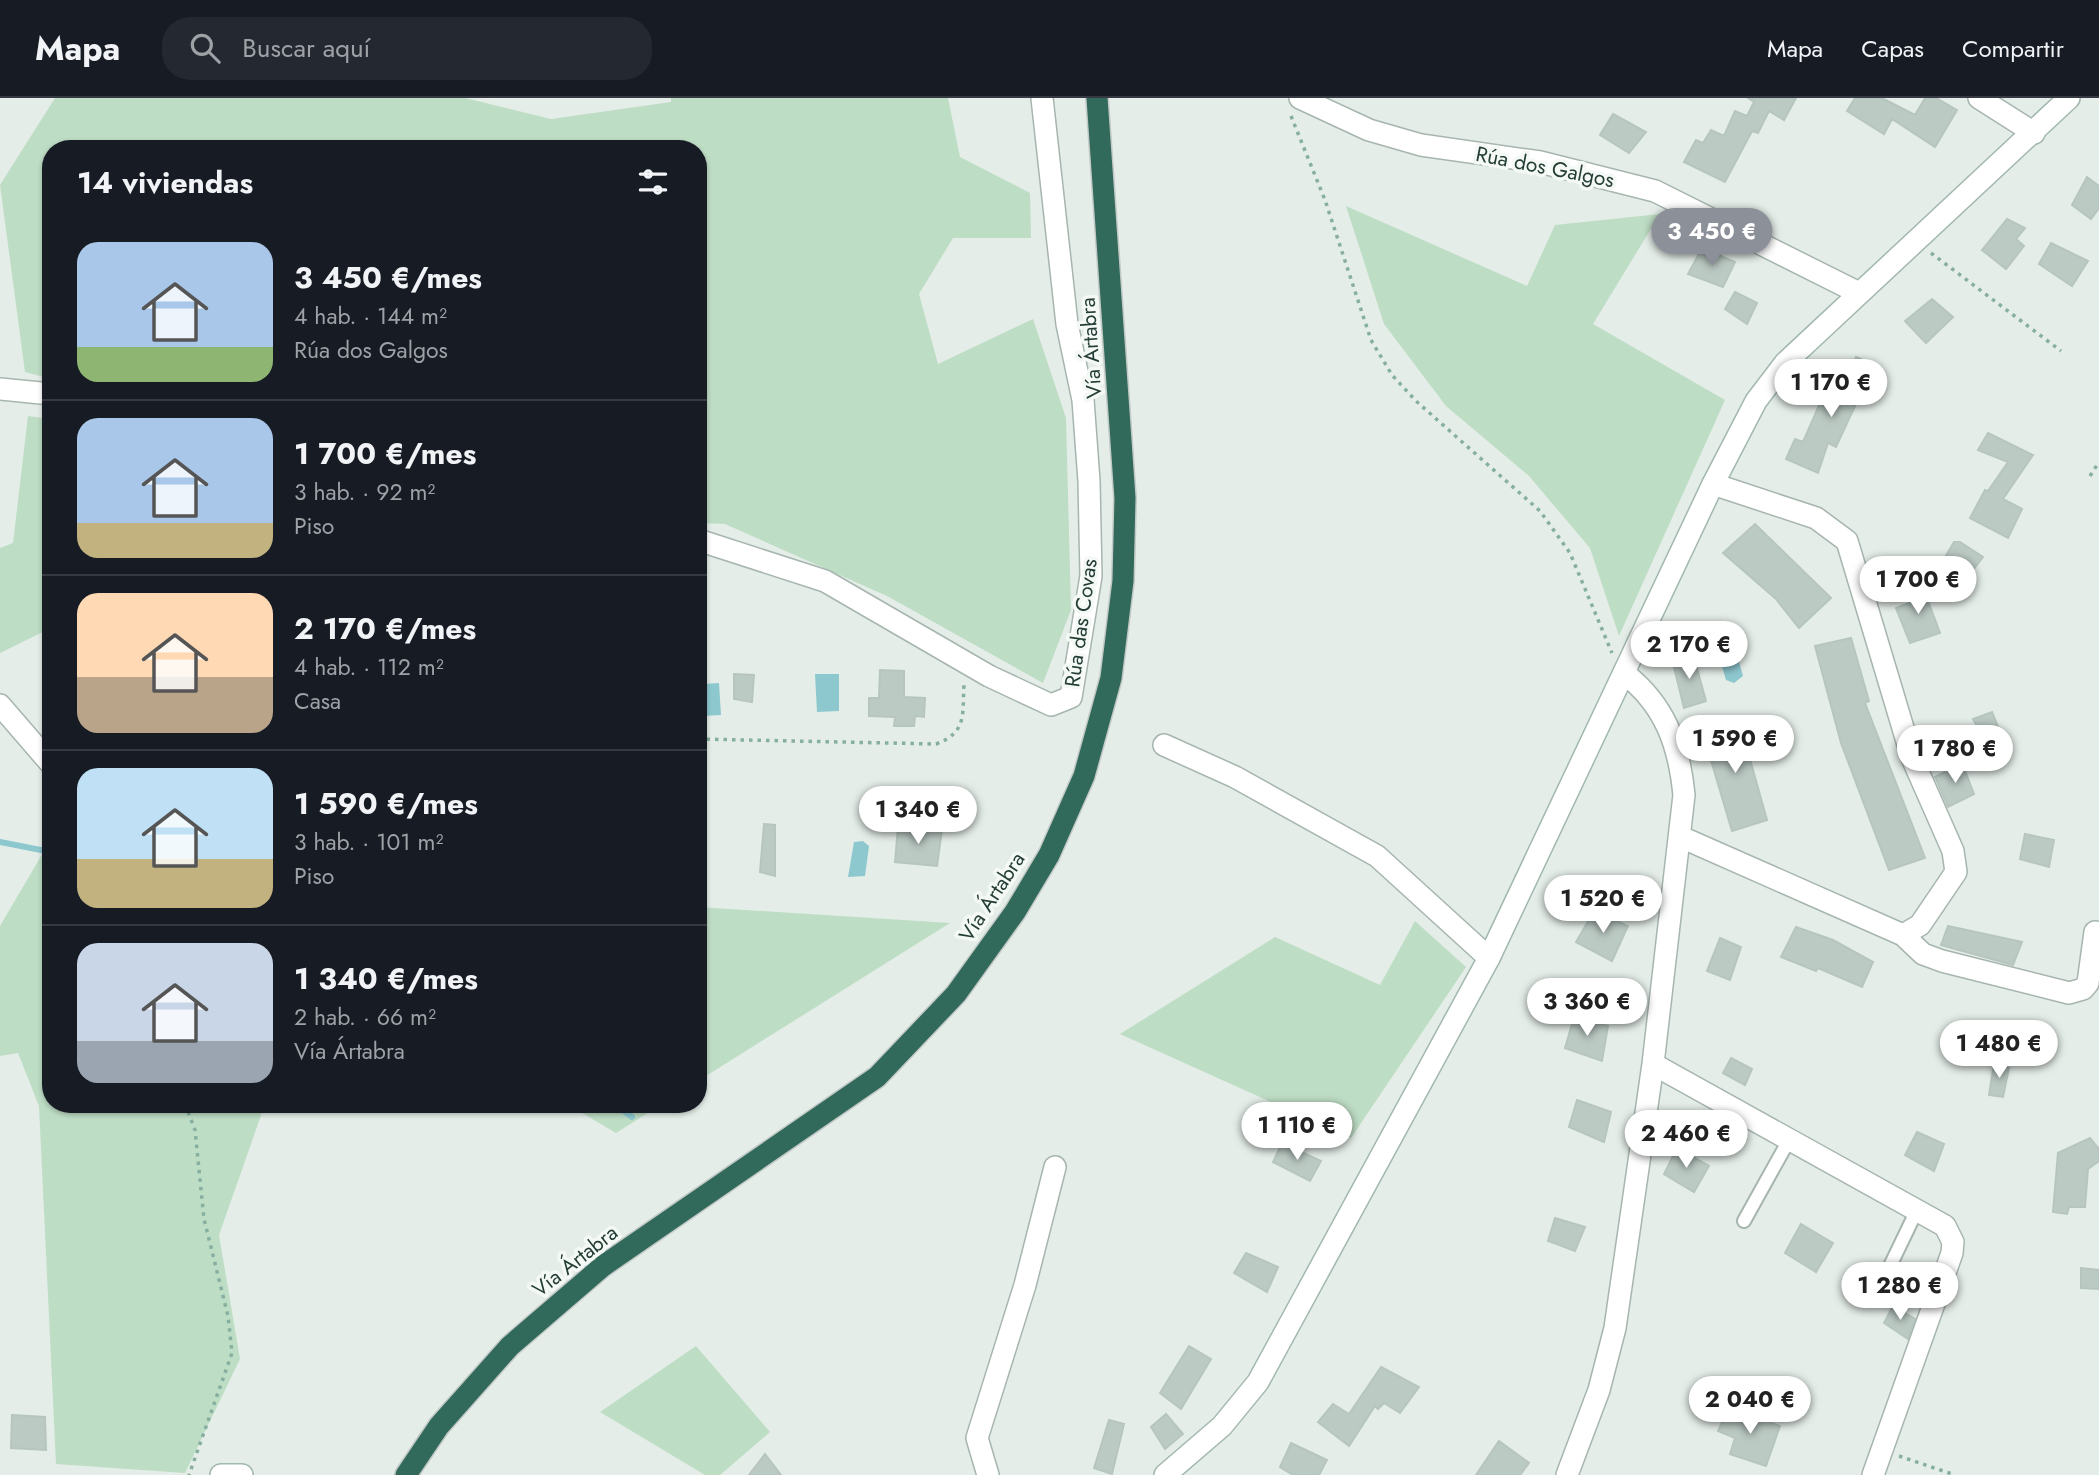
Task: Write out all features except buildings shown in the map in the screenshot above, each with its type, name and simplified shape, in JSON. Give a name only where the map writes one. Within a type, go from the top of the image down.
[{"type":"highway","name":"Vía Ártabra","points":[[406,1475],[439,1426],[510,1346],[603,1266],[877,1077],[956,994],[1015,912],[1049,855],[1084,776],[1111,678],[1123,581],[1124,485],[1097,98]]},
{"type":"street","name":"Rúa das Covas","points":[[707,543],[825,581],[965,662],[1051,705],[1071,697],[1091,576],[1083,400],[1067,324],[1042,98]]},
{"type":"street","points":[[1979,98],[2034,132]]},
{"type":"street","points":[[1165,1475],[1222,1426],[1258,1382],[1489,958],[1713,484],[1756,401],[1785,363],[2069,98]]},
{"type":"street","name":"Rúa dos Galgos","points":[[1294,104],[1421,145],[1540,162],[1655,191],[1859,293]]},
{"type":"street","points":[[0,389],[42,393]]},
{"type":"street","points":[[1713,484],[1816,518],[1840,534],[1852,549],[1912,758],[1956,862],[1953,880],[1920,925],[1903,935]]},
{"type":"street","points":[[1567,1475],[1599,1390],[1615,1328],[1653,1064],[1684,795],[1681,763],[1669,730],[1647,691],[1623,673]]},
{"type":"street","points":[[0,705],[42,754]]},
{"type":"street","points":[[1164,745],[1235,777],[1377,856],[1489,958]]},
{"type":"street","points":[[1681,837],[1903,935],[1923,954],[2069,993],[2083,989],[2088,984],[2095,932]]},
{"type":"street","points":[[1653,1064],[1945,1226],[1953,1242],[1952,1252],[1872,1475]]},
{"type":"street","points":[[988,1475],[978,1438],[1025,1285],[1055,1167]]},
{"type":"street","points":[[221,1475],[242,1475]]},
{"type":"lane","points":[[1744,1221],[1789,1140]]},
{"type":"lane","points":[[1878,1291],[1917,1210]]},
{"type":"path","points":[[1294,104],[1371,340],[1385,364],[1416,401],[1540,511],[1570,553],[1608,647],[1623,673]]},
{"type":"path","points":[[1916,241],[2061,351]]},
{"type":"path","points":[[2090,476],[2099,462]]},
{"type":"path","points":[[707,739],[936,744],[954,737],[962,725],[965,662]]},
{"type":"path","points":[[188,1113],[195,1130],[204,1219],[228,1316],[232,1353],[189,1475]]},
{"type":"path","points":[[1880,1450],[1955,1475]]},
{"type":"green space","points":[[55,98],[465,98],[551,119],[671,102],[671,98],[948,98],[960,157],[1030,193],[1031,238],[953,238],[919,294],[938,364],[1033,319],[1066,418],[1071,610],[1043,683],[887,596],[725,524],[707,523],[707,140],[42,140],[42,377],[25,372],[0,185]]},
{"type":"green space","points":[[1346,206],[1527,286],[1555,225],[1660,214],[1593,324],[1725,400],[1619,636],[1590,548],[1529,476],[1446,406],[1384,324]]},
{"type":"green space","points":[[28,416],[42,418],[42,632],[0,653],[0,548],[13,543]]},
{"type":"green space","points":[[42,854],[42,1113],[262,1113],[219,1235],[240,1359],[185,1473],[56,1464],[39,1106],[18,1053],[0,1056],[0,926]]},
{"type":"green space","points":[[707,908],[950,923],[707,1075]]},
{"type":"green space","points":[[1415,921],[1466,967],[1351,1138],[1120,1034],[1275,937],[1380,985]]},
{"type":"green space","points":[[582,1113],[648,1113],[616,1133]]},
{"type":"green space","points":[[696,1346],[770,1432],[720,1475],[705,1475],[600,1412]]},
{"type":"water","points":[[1732,637],[1743,676],[1734,683],[1726,680],[1715,642]]},
{"type":"water","points":[[815,674],[839,674],[839,711],[817,712]]},
{"type":"water","points":[[719,683],[721,715],[707,716],[707,684]]},
{"type":"water","points":[[863,841],[869,846],[865,876],[848,877],[854,842]]},
{"type":"waterway","points":[[0,842],[42,850]]},
{"type":"waterway","points":[[627,1113],[632,1117]]}]
